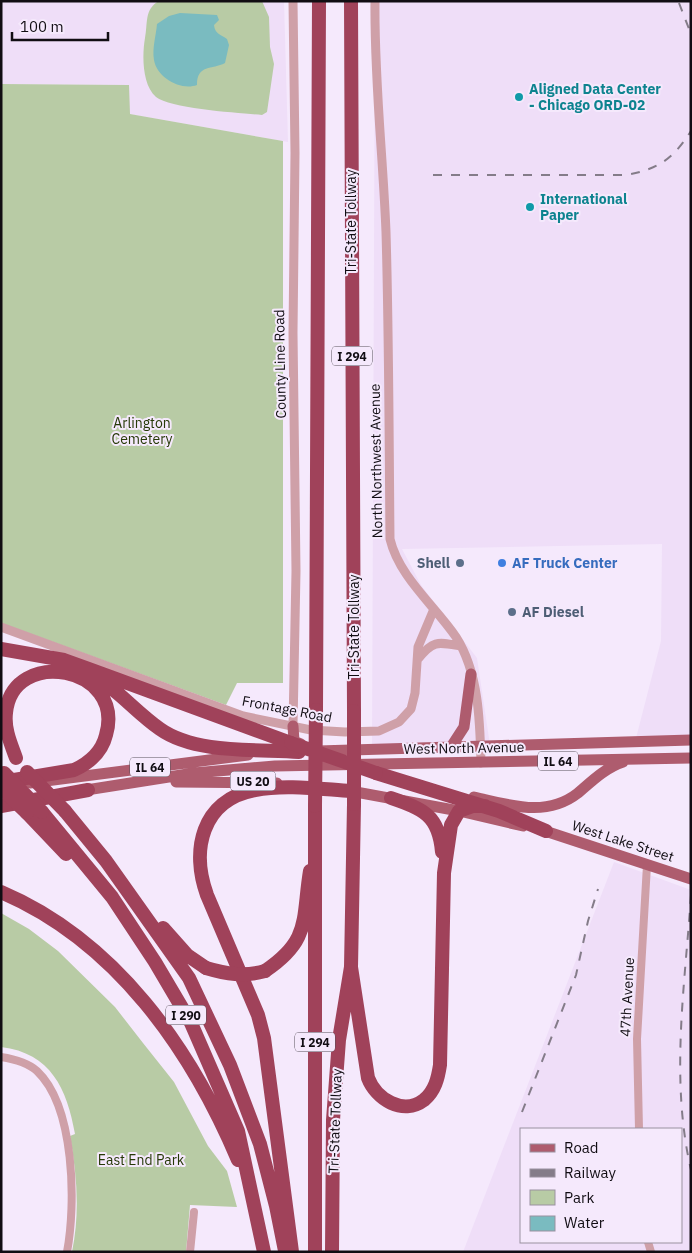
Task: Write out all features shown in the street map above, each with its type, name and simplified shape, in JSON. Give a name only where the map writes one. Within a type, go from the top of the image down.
[{"type":"highway","name":"Tri-State Tollway","points":[[315,1252],[319,1]]},
{"type":"highway","name":"Tri-State Tollway","points":[[332,1252],[333,1120],[339,1040],[351,967],[354,711],[351,1]]},
{"type":"highway","name":"US 20","points":[[1,649],[64,660],[297,751],[376,771],[485,806],[546,831]]},
{"type":"highway","points":[[64,660],[104,681],[158,728],[180,740],[215,746],[297,751]]},
{"type":"highway","points":[[2,777],[64,774],[82,766],[99,751],[104,741],[108,720],[104,702],[90,683],[69,672],[58,671],[38,674],[19,686],[8,703],[6,713],[8,734],[16,758]]},
{"type":"highway","name":"I 290","points":[[1,745],[16,758],[65,811],[106,860],[189,978],[230,1065],[260,1144],[276,1206],[285,1252]]},
{"type":"highway","name":"I 290","points":[[2,777],[42,812],[112,897],[156,962],[191,1023],[238,1131],[264,1252]]},
{"type":"highway","points":[[1,788],[70,858],[156,962]]},
{"type":"highway","points":[[292,1252],[264,1038],[254,1006],[200,876],[200,848],[208,823],[215,813],[243,793],[268,788],[353,797]]},
{"type":"highway","name":"US 20","points":[[1,806],[88,790]]},
{"type":"highway","points":[[391,798],[421,810],[431,817],[439,835],[444,873]]},
{"type":"highway","points":[[351,967],[368,1078],[372,1088],[384,1100],[394,1104],[414,1104],[423,1100],[437,1082],[440,1066],[444,873],[451,826],[459,811],[473,806],[485,806]]},
{"type":"highway","points":[[106,860],[187,955],[206,968],[228,975],[252,975],[265,971],[284,958],[295,945],[301,931],[316,833]]},
{"type":"highway","points":[[1,892],[42,912],[81,939],[142,998],[184,1056],[208,1096],[253,1197]]},
{"type":"main road","points":[[451,747],[464,727],[471,674]]},
{"type":"main road","points":[[293,726],[297,751]]},
{"type":"main road","name":"West North Avenue","points":[[297,751],[691,740]]},
{"type":"main road","name":"West North Avenue","points":[[297,751],[481,764],[691,758]]},
{"type":"main road","name":"IL 64","points":[[2,777],[61,781],[218,757],[297,751]]},
{"type":"main road","name":"IL 64","points":[[109,787],[234,768],[297,751]]},
{"type":"main road","points":[[376,771],[497,802],[547,808],[567,800],[603,772],[631,759]]},
{"type":"main road","name":"US 20","points":[[88,790],[170,783],[244,781],[353,797],[391,798],[546,831]]},
{"type":"main road","points":[[1,797],[88,790]]},
{"type":"main road","name":"West Lake Street","points":[[546,831],[691,879]]},
{"type":"street","name":"County Line Road","points":[[293,1],[295,153],[293,333],[296,534],[293,726]]},
{"type":"street","name":"North Northwest Avenue","points":[[375,1],[374,59],[388,295],[390,539],[398,558],[460,646],[471,674],[478,707],[481,764]]},
{"type":"street","name":"Frontage Road","points":[[1,628],[243,716],[319,731],[370,732],[379,731],[399,722],[411,709],[416,693],[418,647],[434,609]]},
{"type":"street","points":[[418,659],[428,646],[439,642],[460,646]]},
{"type":"street","name":"47th Avenue","points":[[639,1128],[637,1039],[647,866]]},
{"type":"street","points":[[1,1057],[22,1062],[36,1070],[48,1085],[56,1102],[66,1138],[72,1176],[72,1222],[67,1252]]},
{"type":"street","points":[[190,1252],[194,1212]]},
{"type":"street","points":[[644,1243],[651,1252]]},
{"type":"shaded area","points":[[1,1],[284,1],[288,142],[129,114],[129,85],[1,84]]},
{"type":"shaded area","points":[[375,1],[691,1],[691,741],[635,742],[661,641],[662,544],[402,549],[421,585],[477,658],[490,745],[372,749]]},
{"type":"shaded area","points":[[614,862],[691,890],[691,1252],[463,1252]]},
{"type":"green space","points":[[159,1],[262,1],[269,17],[270,47],[274,64],[267,112],[262,115],[176,105],[156,97],[151,92],[144,69],[143,53],[149,13],[154,4]]},
{"type":"green space","name":"Arlington Cemetery","points":[[1,84],[129,85],[130,114],[283,141],[283,683],[237,683],[226,705],[1,623]]},
{"type":"green space","name":"East End Park","points":[[1,913],[29,929],[58,951],[115,1007],[174,1082],[208,1146],[227,1171],[237,1207],[190,1205],[186,1252],[72,1252],[77,1194],[70,1136],[75,1134],[67,1102],[54,1076],[44,1065],[33,1057],[1,1047]]},
{"type":"water","points":[[180,13],[217,15],[219,20],[214,25],[215,30],[227,39],[229,45],[225,63],[202,71],[197,85],[184,86],[171,81],[160,72],[154,60],[157,24],[169,16]]},
{"type":"railway","points":[[679,3],[691,34]]},
{"type":"railway","points":[[433,175],[626,175],[638,173],[656,166],[671,156],[691,131]]},
{"type":"railway","points":[[522,1112],[576,975],[588,921],[598,889]]},
{"type":"railway","points":[[691,895],[680,1067],[681,1101],[691,1170]]},
{"type":"place","name":"Aligned Data Center - Chicago ORD-02","points":[[519,97]]},
{"type":"place","name":"International Paper","points":[[530,207]]},
{"type":"place","name":"Shell","points":[[460,563]]},
{"type":"place","name":"AF Truck Center","points":[[502,563]]},
{"type":"place","name":"AF Diesel","points":[[512,612]]}]
